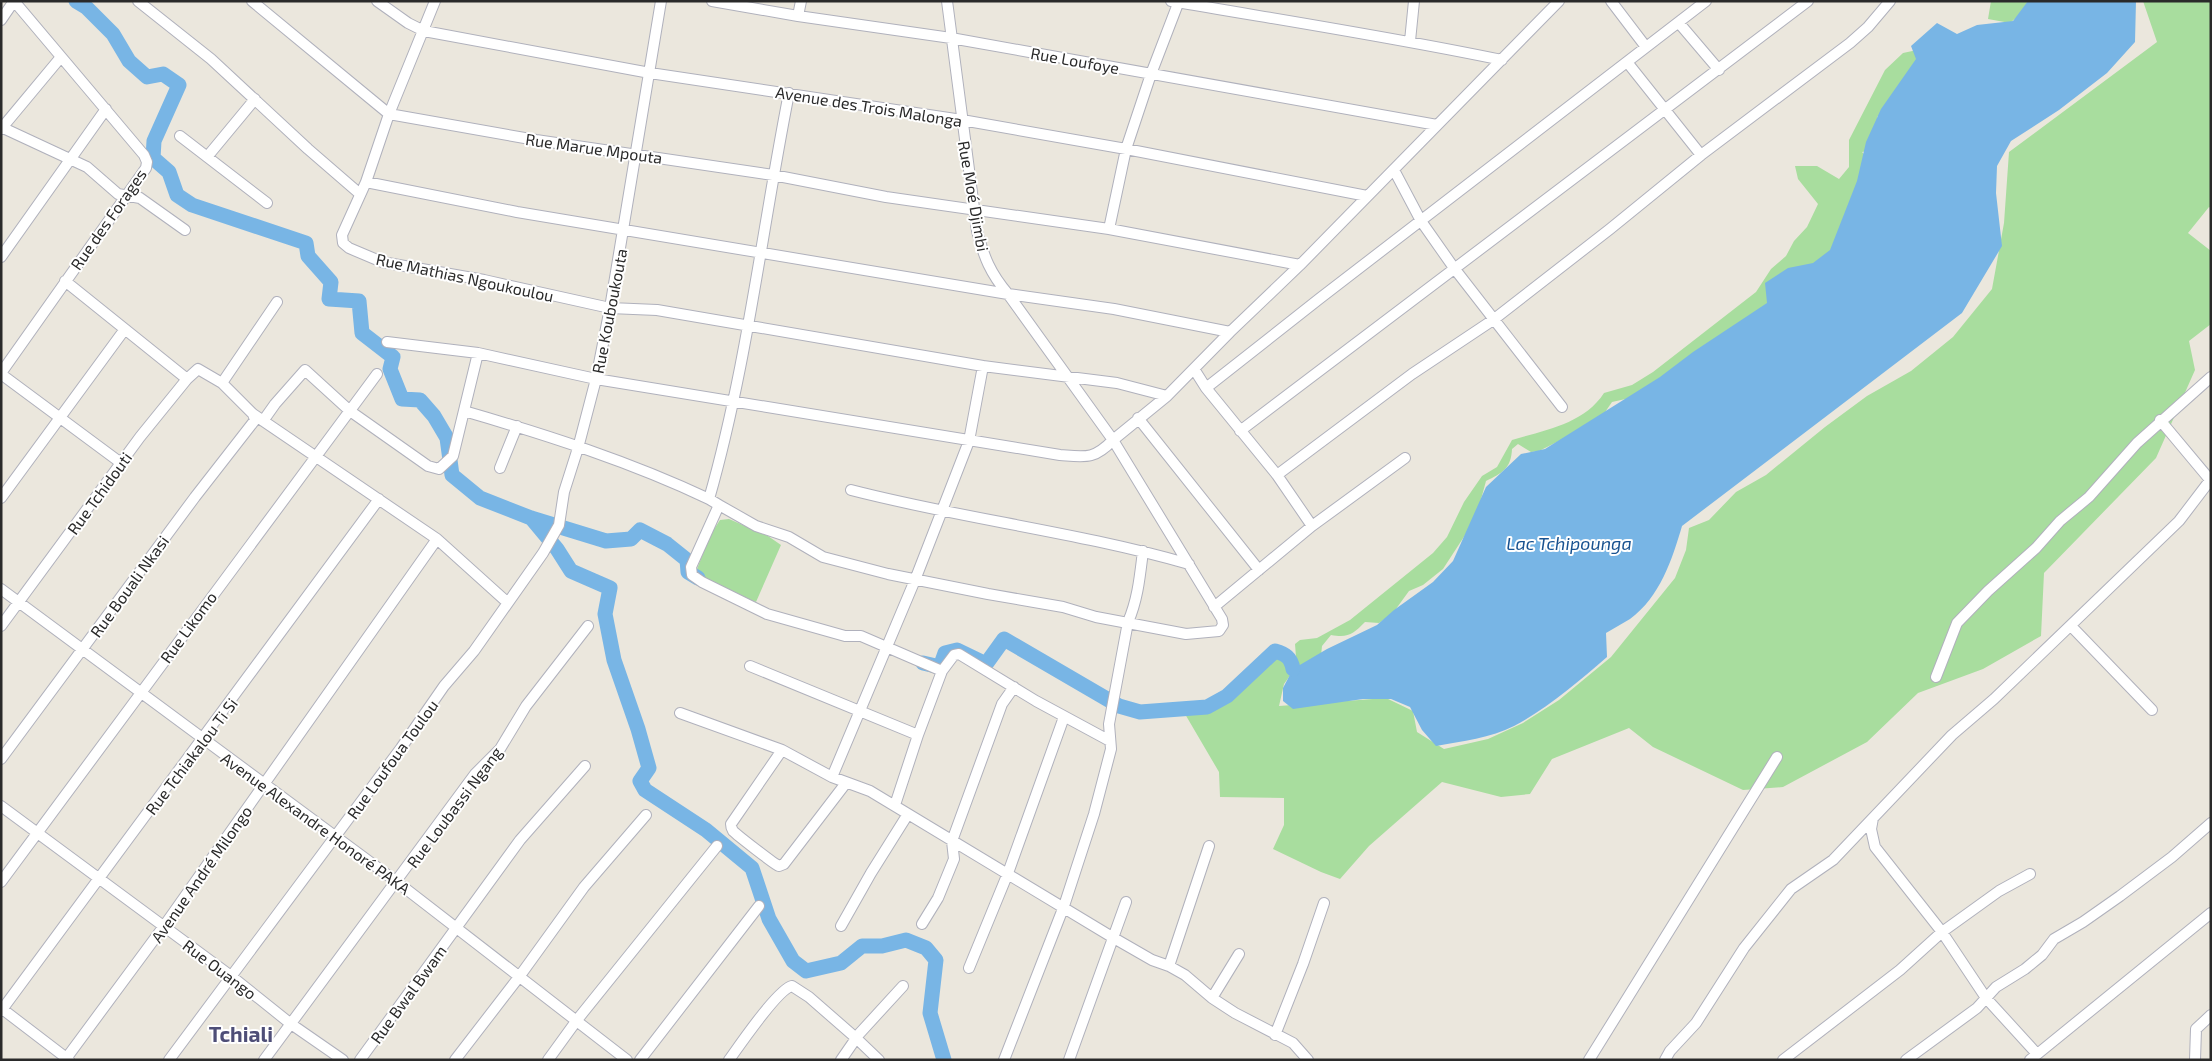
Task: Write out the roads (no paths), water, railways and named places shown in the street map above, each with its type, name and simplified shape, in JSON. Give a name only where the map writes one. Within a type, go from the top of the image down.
[{"type":"street","points":[[1,20],[14,1]]},
{"type":"street","name":"Rue des Forages","points":[[1,373],[146,168],[147,162],[144,155],[106,109],[14,1]]},
{"type":"street","points":[[138,1],[211,59],[308,149],[360,194]]},
{"type":"street","name":"Rue Marue Mpouta","points":[[252,1],[389,114],[536,140],[773,175],[886,197],[1109,229],[1300,266]]},
{"type":"street","name":"Avenue des Trois Malonga","points":[[377,1],[408,23],[424,31],[650,72],[962,120],[1126,149],[1367,196]]},
{"type":"street","name":"Rue Mathias Ngoukoulou","points":[[435,1],[389,114],[366,182],[341,239],[349,248],[382,262],[484,280],[610,308]]},
{"type":"street","name":"Rue Kouboukouta","points":[[508,603],[543,553],[559,525],[564,492],[596,379],[610,308],[625,230],[661,1]]},
{"type":"street","name":"Rue Loufoye","points":[[712,1],[798,16],[951,38],[1437,125]]},
{"type":"street","points":[[798,16],[801,1]]},
{"type":"street","name":"Rue Moé Djimbi","points":[[948,1],[976,231],[983,256],[993,276],[1113,440],[1189,564],[1223,625],[1219,630],[1212,632],[1186,634],[1128,622]]},
{"type":"street","points":[[1410,41],[1414,1]]},
{"type":"street","points":[[387,342],[478,353],[596,379],[733,403],[843,418],[1060,455],[1091,457],[1103,450],[1138,418],[1167,396],[1230,332],[1300,266],[1559,1]]},
{"type":"street","points":[[1611,1],[1646,47]]},
{"type":"street","points":[[1240,431],[1808,1]]},
{"type":"street","points":[[1277,476],[1412,374],[1493,320],[1610,229],[1700,155],[1850,43],[1868,27],[1890,1]]},
{"type":"street","points":[[1109,229],[1126,149],[1176,2],[1301,25],[1410,41],[1502,60]]},
{"type":"street","points":[[1206,388],[1679,23],[1701,3]]},
{"type":"street","points":[[1679,23],[1719,70]]},
{"type":"street","points":[[61,57],[2,128],[87,167],[118,194],[125,197],[140,198],[185,230]]},
{"type":"street","points":[[1627,62],[1666,109],[1700,155]]},
{"type":"street","points":[[709,499],[724,445],[749,327],[773,175],[789,93]]},
{"type":"street","points":[[207,157],[255,99]]},
{"type":"street","points":[[1,257],[106,109]]},
{"type":"street","points":[[180,136],[267,203]]},
{"type":"street","points":[[1394,170],[1421,221],[1454,268],[1562,408]]},
{"type":"street","points":[[366,182],[517,212],[1008,294],[1114,309],[1230,332]]},
{"type":"street","points":[[65,281],[187,379]]},
{"type":"street","points":[[276,302],[222,384],[253,414],[437,539],[508,603]]},
{"type":"street","points":[[610,308],[657,310],[983,366],[1117,383],[1167,396]]},
{"type":"street","points":[[1,498],[125,329]]},
{"type":"street","points":[[264,421],[300,373],[305,370],[350,410],[428,466],[439,469],[453,456],[478,353]]},
{"type":"street","points":[[832,777],[915,580],[969,441],[983,366]]},
{"type":"street","points":[[1194,369],[1206,388],[1277,476],[1312,526]]},
{"type":"street","name":"Rue Tchidouti","points":[[1,626],[121,463],[187,379],[196,370],[203,370],[222,384]]},
{"type":"street","points":[[1,373],[121,463]]},
{"type":"street","name":"Rue Likomo","points":[[1,882],[377,374]]},
{"type":"street","points":[[1936,677],[1957,623],[1988,591],[2036,548],[2060,521],[2089,497],[2160,420],[2187,400],[2211,377]]},
{"type":"street","points":[[464,411],[553,437],[676,484],[709,499],[756,526],[789,537],[823,557],[915,580],[1063,607],[1128,622]]},
{"type":"street","name":"Rue Bouali Nkasi","points":[[1,759],[255,420],[253,414]]},
{"type":"street","points":[[1138,418],[1259,570]]},
{"type":"street","points":[[1665,1060],[1696,1023],[1744,948],[1786,895],[1833,860],[1952,735],[1994,699],[2072,626],[2090,605],[2179,520],[2211,480],[2160,420]]},
{"type":"street","points":[[500,468],[517,426]]},
{"type":"street","points":[[1214,607],[1312,526],[1405,458]]},
{"type":"street","points":[[851,490],[892,501],[1093,539],[1143,550],[1189,564]]},
{"type":"street","name":"Rue Tchiakalou Ti Si","points":[[2,1010],[379,499]]},
{"type":"street","points":[[720,505],[691,567],[694,577],[767,614],[845,636],[861,636],[942,671]]},
{"type":"street","name":"Avenue André Milongo","points":[[67,1059],[164,926],[437,539]]},
{"type":"street","points":[[1004,1060],[1064,906],[1094,814],[1110,757],[1109,724],[1128,622],[1140,582],[1143,550]]},
{"type":"street","name":"Avenue Alexandre Honoré PAKA","points":[[1,589],[397,882],[628,1060]]},
{"type":"street","name":"Rue Loufoua Toulou","points":[[169,1060],[402,748],[444,686],[474,651],[508,603]]},
{"type":"street","name":"Rue Loubassi Ngang","points":[[264,1060],[475,774],[500,749],[526,706],[588,626]]},
{"type":"street","points":[[2072,626],[2152,710]]},
{"type":"street","points":[[895,805],[942,671],[954,654],[959,654],[1064,717],[1110,741]]},
{"type":"street","points":[[750,666],[918,735]]},
{"type":"street","points":[[922,924],[938,898],[954,859],[952,841],[1002,704],[1014,687]]},
{"type":"street","points":[[680,713],[782,750],[832,777],[870,791],[1064,906],[1112,937],[1185,976],[1212,998],[1275,1035],[1294,1043],[1308,1060]]},
{"type":"street","points":[[969,968],[1008,873],[1064,717]]},
{"type":"street","points":[[782,750],[731,824],[732,830],[738,836],[760,851],[773,864],[779,866],[784,864],[846,783]]},
{"type":"street","points":[[1589,1060],[1777,757]]},
{"type":"street","name":"Rue Bwal Bwam","points":[[360,1060],[520,840],[585,766]]},
{"type":"street","name":"Rue Ouango","points":[[1,806],[231,976],[291,1024],[343,1060]]},
{"type":"street","points":[[841,926],[908,814]]},
{"type":"street","points":[[455,1060],[519,977],[584,887],[646,815]]},
{"type":"street","points":[[1873,818],[1871,829],[1875,847],[1942,932],[1986,998],[2033,1057],[2211,913]]},
{"type":"street","points":[[1906,1060],[1977,1008],[1996,987],[2025,970],[2042,955],[2054,939],[2083,922],[2120,896],[2172,857],[2211,823]]},
{"type":"street","points":[[548,1060],[577,1020],[718,846]]},
{"type":"street","points":[[1168,966],[1209,846]]},
{"type":"street","points":[[1783,1060],[1900,970],[1942,932],[1999,891],[2030,874]]},
{"type":"street","points":[[1068,1060],[1126,902]]},
{"type":"street","points":[[1275,1035],[1303,964],[1324,903]]},
{"type":"street","points":[[640,1060],[759,906]]},
{"type":"street","points":[[1212,998],[1239,954]]},
{"type":"street","points":[[729,1060],[754,1025],[789,986],[795,987],[856,1038],[879,1060]]},
{"type":"street","points":[[841,1060],[856,1038],[904,986]]},
{"type":"street","points":[[2,1010],[67,1059]]},
{"type":"street","points":[[2195,1060],[2196,1029],[2211,1015]]},
{"type":"water","name":"Lac Tchipounga","points":[[2028,1],[2136,1],[2135,42],[2107,73],[2059,110],[2011,141],[1997,166],[1996,193],[2002,246],[1962,313],[1682,526],[1669,565],[1657,589],[1630,619],[1606,633],[1607,657],[1551,703],[1514,726],[1486,736],[1436,746],[1422,730],[1410,707],[1391,699],[1363,699],[1293,709],[1283,701],[1283,688],[1293,669],[1327,649],[1377,625],[1394,610],[1433,582],[1453,561],[1486,487],[1521,454],[1545,449],[1660,377],[1693,352],[1767,303],[1765,283],[1788,268],[1813,263],[1830,250],[1857,181],[1866,142],[1881,109],[1916,59],[1911,46],[1937,23],[1957,34],[1977,25],[2013,21]]},
{"type":"waterway","points":[[76,1],[86,7],[113,34],[129,61],[147,77],[163,74],[179,85],[154,141],[153,158],[169,172],[177,195],[192,205],[306,243],[308,256],[331,282],[329,299],[359,301],[362,333],[393,357],[390,369],[402,399],[420,400],[434,416],[447,438],[452,475],[480,498],[531,518],[606,541],[631,539],[640,530],[667,544],[687,560],[688,572],[698,578]]},
{"type":"waterway","points":[[532,519],[557,549],[571,571],[610,588],[605,614],[614,660],[638,729],[649,768],[640,781],[645,790],[706,830],[752,868],[769,919],[793,961],[806,971],[841,963],[862,946],[882,946],[906,940],[926,948],[936,960],[930,1013],[944,1060]]},
{"type":"waterway","points":[[923,663],[940,667],[945,653],[957,650],[986,664],[1004,639],[1119,706],[1140,712],[1207,707],[1227,696],[1275,651],[1287,657],[1293,669]]},
{"type":"district","name":"Tchiali","points":[[241,1033]]}]
